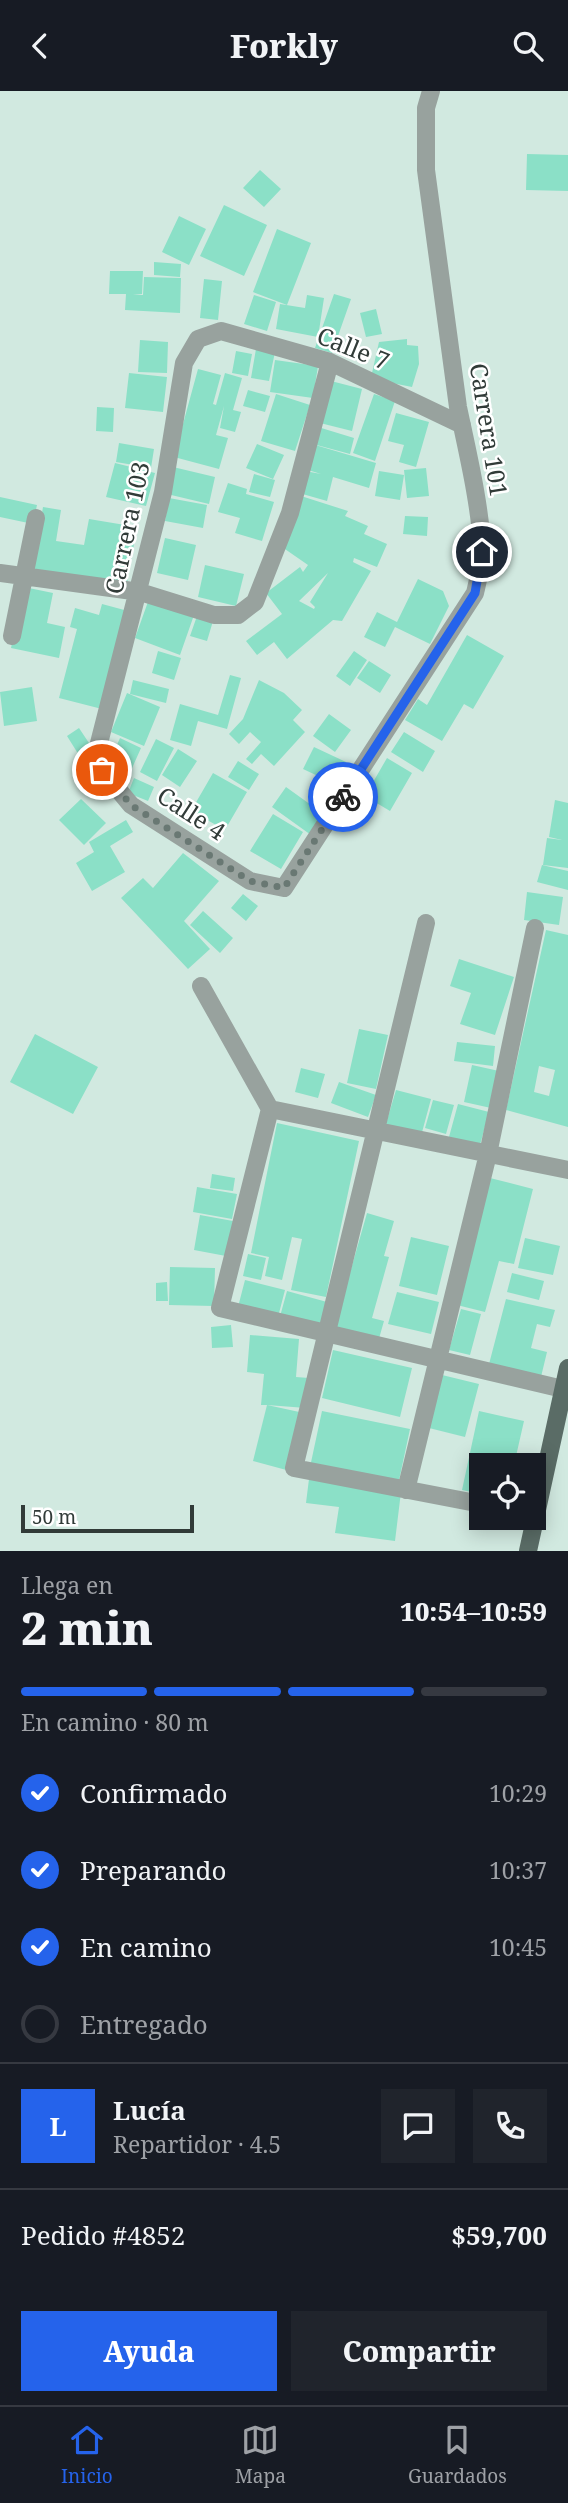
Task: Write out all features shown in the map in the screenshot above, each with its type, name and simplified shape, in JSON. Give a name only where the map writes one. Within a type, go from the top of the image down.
[{"type":"main road","points":[[546,1467],[568,1369]]},
{"type":"main road","points":[[528,1551],[532,1530]]},
{"type":"street","name":"Carrera 101","points":[[284,888],[475,593],[482,552],[426,170],[426,108],[431,91]]},
{"type":"street","name":"Calle 7","points":[[221,331],[330,362],[462,425]]},
{"type":"street","name":"Carrera 103","points":[[97,751],[140,592],[163,492],[184,363],[198,339],[221,331]]},
{"type":"street","points":[[0,573],[25,579],[140,592],[214,615],[238,615],[255,601],[290,513],[330,362]]},
{"type":"street","points":[[12,636],[37,518]]},
{"type":"street","name":"Calle 4","points":[[97,751],[102,770],[131,805],[250,881],[284,888]]},
{"type":"street","points":[[426,923],[294,1468],[469,1502]]},
{"type":"street","points":[[407,1490],[488,1154],[535,928]]},
{"type":"street","points":[[201,986],[270,1109],[220,1308],[564,1389]]},
{"type":"street","points":[[270,1109],[568,1170]]},
{"type":"building","points":[[527,154],[568,155],[568,191],[526,190]]},
{"type":"building","points":[[260,170],[281,189],[264,207],[243,188]]},
{"type":"building","points":[[224,205],[267,225],[244,276],[200,256]]},
{"type":"building","points":[[179,216],[206,229],[189,265],[162,252]]},
{"type":"building","points":[[277,229],[311,243],[287,305],[253,292]]},
{"type":"building","points":[[154,262],[181,264],[180,277],[154,275]]},
{"type":"building","points":[[110,271],[143,271],[142,294],[133,295],[143,295],[144,277],[181,278],[180,313],[125,310],[126,294],[109,294]]},
{"type":"building","points":[[204,279],[222,281],[218,320],[200,318]]},
{"type":"building","points":[[334,294],[351,299],[332,353],[315,348]]},
{"type":"building","points":[[254,295],[276,302],[267,331],[244,324]]},
{"type":"building","points":[[307,295],[324,298],[318,337],[276,329],[280,304],[305,308]]},
{"type":"building","points":[[376,309],[382,334],[366,337],[360,313]]},
{"type":"building","points":[[407,339],[407,345],[418,346],[419,364],[412,387],[382,381],[372,373],[379,342]]},
{"type":"building","points":[[140,340],[168,342],[167,373],[138,372]]},
{"type":"building","points":[[256,349],[275,352],[269,381],[251,378]]},
{"type":"building","points":[[236,351],[252,354],[248,376],[232,373]]},
{"type":"building","points":[[275,360],[318,366],[313,398],[270,392]]},
{"type":"building","points":[[198,369],[221,375],[213,404],[216,405],[225,373],[242,378],[233,410],[241,412],[235,432],[220,428],[224,406],[216,435],[228,438],[219,469],[174,457]]},
{"type":"building","points":[[129,373],[167,377],[163,412],[125,408]]},
{"type":"building","points":[[331,381],[362,389],[352,431],[320,423]]},
{"type":"building","points":[[248,390],[270,396],[265,412],[243,406]]},
{"type":"building","points":[[276,394],[310,405],[295,451],[261,441]]},
{"type":"building","points":[[374,394],[395,401],[375,461],[353,453]]},
{"type":"building","points":[[97,407],[114,408],[113,432],[96,431]]},
{"type":"building","points":[[396,413],[429,422],[416,467],[399,462],[404,445],[388,441]]},
{"type":"building","points":[[318,427],[354,438],[350,454],[313,444]]},
{"type":"building","points":[[119,443],[154,449],[151,468],[116,462]]},
{"type":"building","points":[[257,444],[284,455],[273,479],[246,468]]},
{"type":"building","points":[[312,444],[376,463],[369,488],[333,477],[327,501],[299,493],[305,471],[321,474],[305,469]]},
{"type":"building","points":[[115,463],[155,473],[146,506],[106,497]]},
{"type":"building","points":[[173,467],[215,477],[209,504],[167,494]]},
{"type":"building","points":[[426,468],[429,496],[407,498],[404,470]]},
{"type":"building","points":[[379,471],[404,475],[400,500],[375,496]]},
{"type":"building","points":[[254,474],[275,480],[270,497],[249,492]]},
{"type":"building","points":[[228,483],[247,489],[246,494],[274,502],[262,541],[235,533],[240,518],[218,512]]},
{"type":"building","points":[[301,496],[348,511],[345,516],[368,526],[364,534],[387,544],[377,567],[354,558],[353,562],[371,571],[342,621],[333,620],[287,659],[274,642],[257,655],[246,641],[282,614],[266,593],[300,567],[303,572],[308,565],[282,547]],"holes":[[[328,573],[310,602],[314,609],[299,601]]]},
{"type":"building","points":[[0,497],[37,505],[33,524],[0,517]]},
{"type":"building","points":[[169,498],[207,505],[203,528],[165,521]]},
{"type":"building","points":[[43,507],[61,510],[56,541],[84,545],[89,519],[137,527],[127,584],[32,571]]},
{"type":"building","points":[[405,516],[428,517],[427,536],[403,534]]},
{"type":"building","points":[[165,538],[196,545],[188,580],[157,573]]},
{"type":"building","points":[[205,565],[244,574],[236,606],[198,597]]},
{"type":"building","points":[[418,579],[443,591],[449,606],[430,644],[395,627],[385,647],[364,637],[377,612],[397,622]]},
{"type":"building","points":[[24,587],[53,593],[47,623],[65,627],[59,658],[11,648]]},
{"type":"building","points":[[149,599],[194,615],[180,655],[135,638]]},
{"type":"building","points":[[102,604],[128,611],[102,709],[59,698],[77,629],[70,627],[75,608],[99,615]]},
{"type":"building","points":[[197,616],[213,621],[207,641],[190,636]]},
{"type":"building","points":[[467,635],[504,656],[473,709],[464,704],[442,741],[405,720],[418,699],[427,705]]},
{"type":"building","points":[[158,651],[181,658],[174,680],[152,673]]},
{"type":"building","points":[[354,651],[367,660],[350,686],[336,676]]},
{"type":"building","points":[[369,661],[391,675],[380,693],[357,678]]},
{"type":"building","points":[[230,675],[241,678],[227,729],[198,721],[191,746],[170,740],[180,704],[218,715]]},
{"type":"building","points":[[133,680],[169,689],[166,703],[130,694]]},
{"type":"building","points":[[259,680],[284,693],[302,710],[293,720],[305,732],[274,766],[261,754],[252,764],[246,759],[261,742],[250,732],[239,744],[229,734],[243,719]]},
{"type":"building","points":[[32,687],[37,721],[4,726],[0,692]]},
{"type":"building","points":[[127,693],[160,707],[144,746],[111,732]]},
{"type":"building","points":[[329,714],[351,730],[335,752],[313,736]]},
{"type":"building","points":[[79,728],[95,752],[82,760],[67,736]]},
{"type":"building","points":[[404,732],[435,751],[423,772],[391,752]]},
{"type":"building","points":[[120,738],[141,748],[129,775],[108,765]]},
{"type":"building","points":[[156,739],[174,748],[157,781],[140,772]]},
{"type":"building","points":[[314,747],[346,762],[335,784],[303,769]]},
{"type":"building","points":[[178,749],[197,761],[180,787],[162,775]]},
{"type":"building","points":[[387,758],[412,773],[390,811],[365,796]]},
{"type":"building","points":[[238,761],[259,774],[249,790],[228,777]]},
{"type":"building","points":[[213,773],[247,792],[225,830],[191,811]]},
{"type":"building","points":[[134,778],[154,787],[148,801],[128,793]]},
{"type":"building","points":[[286,787],[325,815],[311,835],[272,807]]},
{"type":"building","points":[[81,799],[106,823],[84,845],[59,820]]},
{"type":"building","points":[[555,800],[568,803],[568,868],[543,865],[547,838],[562,840],[549,837]]},
{"type":"building","points":[[273,814],[303,832],[281,869],[250,851]]},
{"type":"building","points":[[126,820],[133,832],[110,846],[125,872],[92,891],[76,863],[94,852],[89,842]]},
{"type":"building","points":[[183,853],[219,881],[184,921],[210,949],[188,969],[121,898],[143,878],[153,888]]},
{"type":"building","points":[[542,865],[568,871],[568,890],[537,882]]},
{"type":"building","points":[[527,892],[563,897],[559,925],[524,920]]},
{"type":"building","points":[[243,894],[258,906],[246,921],[231,908]]},
{"type":"building","points":[[203,911],[233,938],[220,953],[190,925]]},
{"type":"building","points":[[546,930],[568,935],[568,1127],[506,1110]],"holes":[[[539,1066],[555,1070],[549,1096],[534,1092]]]},
{"type":"building","points":[[459,959],[514,977],[495,1035],[460,1024],[471,993],[450,986]]},
{"type":"building","points":[[359,1029],[388,1035],[376,1089],[347,1083]]},
{"type":"building","points":[[35,1034],[98,1067],[73,1114],[10,1082]]},
{"type":"building","points":[[457,1042],[495,1046],[493,1066],[454,1061]]},
{"type":"building","points":[[472,1065],[499,1071],[491,1108],[464,1102]]},
{"type":"building","points":[[301,1068],[325,1074],[318,1098],[295,1092]]},
{"type":"building","points":[[339,1082],[376,1095],[368,1117],[331,1103]]},
{"type":"building","points":[[396,1090],[431,1099],[421,1136],[385,1127]]},
{"type":"building","points":[[433,1100],[454,1105],[446,1134],[425,1128]]},
{"type":"building","points":[[458,1104],[489,1112],[480,1145],[449,1137]]},
{"type":"building","points":[[277,1123],[359,1141],[326,1297],[291,1290],[302,1239],[292,1237],[282,1280],[265,1276],[269,1257],[251,1253]]},
{"type":"building","points":[[212,1174],[235,1178],[233,1191],[210,1188]]},
{"type":"building","points":[[490,1178],[533,1189],[514,1264],[499,1261],[485,1312],[457,1305]]},
{"type":"building","points":[[197,1187],[237,1194],[232,1219],[193,1212]]},
{"type":"building","points":[[367,1213],[394,1221],[384,1256],[389,1257],[372,1318],[384,1321],[378,1342],[334,1329]]},
{"type":"building","points":[[200,1215],[233,1221],[226,1256],[194,1250]]},
{"type":"building","points":[[411,1237],[449,1246],[437,1295],[399,1286]]},
{"type":"building","points":[[525,1238],[560,1246],[553,1275],[518,1268]]},
{"type":"building","points":[[248,1254],[266,1258],[261,1280],[243,1276]]},
{"type":"building","points":[[170,1267],[215,1268],[214,1306],[169,1305]]},
{"type":"building","points":[[512,1273],[544,1281],[539,1300],[507,1292]]},
{"type":"building","points":[[245,1280],[285,1290],[278,1317],[238,1307]]},
{"type":"building","points":[[167,1282],[168,1301],[156,1301],[156,1283]]},
{"type":"building","points":[[287,1291],[327,1302],[318,1331],[279,1320]]},
{"type":"building","points":[[397,1292],[439,1302],[431,1334],[388,1324]]},
{"type":"building","points":[[506,1299],[555,1310],[550,1327],[537,1324],[531,1348],[547,1352],[540,1381],[488,1368]]},
{"type":"building","points":[[461,1309],[481,1314],[470,1355],[449,1350]]},
{"type":"building","points":[[231,1325],[233,1347],[212,1348],[211,1327]]},
{"type":"building","points":[[250,1335],[299,1339],[296,1377],[309,1378],[306,1408],[261,1405],[264,1374],[247,1372]]},
{"type":"building","points":[[333,1350],[412,1368],[400,1417],[322,1398]]},
{"type":"building","points":[[442,1375],[479,1384],[465,1437],[429,1428]]},
{"type":"building","points":[[267,1405],[304,1413],[290,1471],[253,1461]]},
{"type":"building","points":[[322,1411],[410,1429],[398,1485],[310,1467]]},
{"type":"building","points":[[479,1411],[524,1421],[517,1453],[470,1453]]},
{"type":"building","points":[[469,1457],[469,1491],[462,1490]]},
{"type":"building","points":[[309,1479],[401,1492],[395,1541],[335,1533],[339,1507],[306,1503]]},
{"type":"way so far","points":[[102,770],[131,805],[250,881],[284,888],[343,797]]},
{"type":"route","points":[[343,797],[475,593],[482,552]]}]
